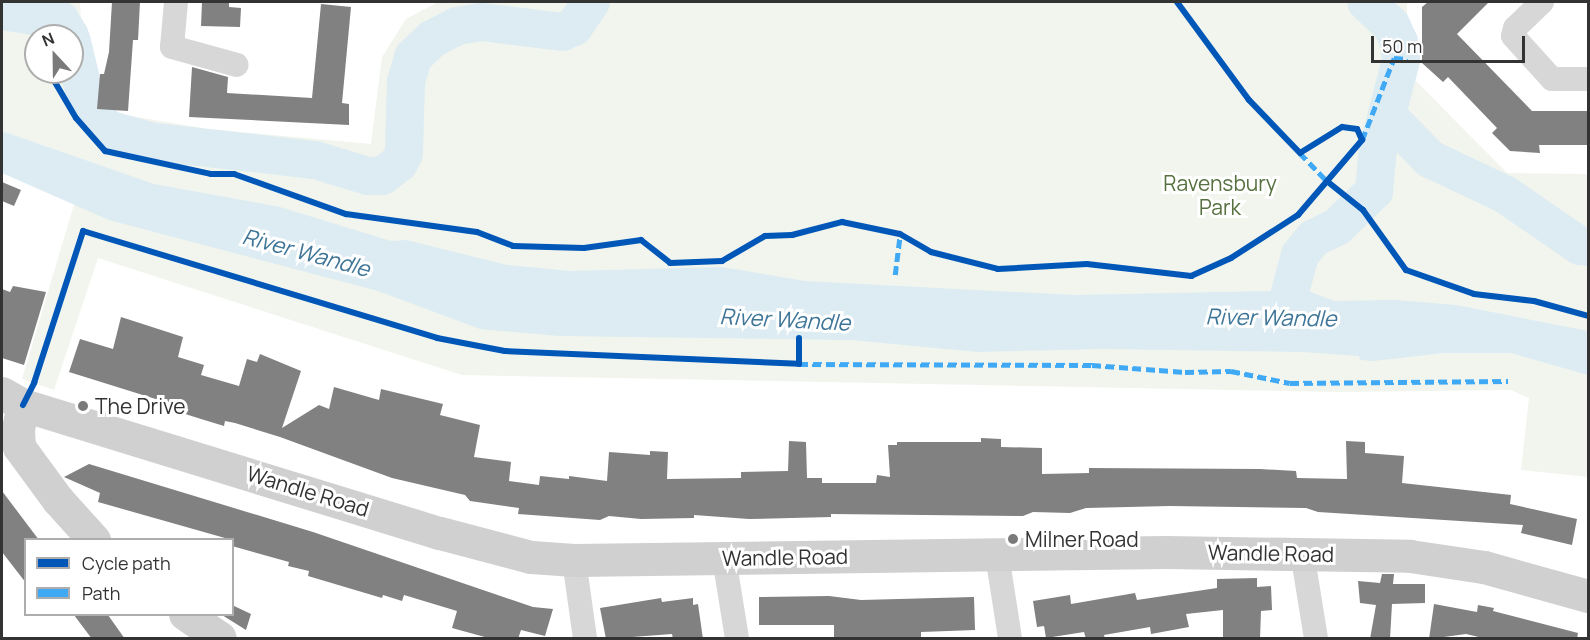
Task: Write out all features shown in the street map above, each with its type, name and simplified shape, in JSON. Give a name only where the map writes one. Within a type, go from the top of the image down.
[{"type":"street","points":[[176,2],[172,47],[237,65]]},
{"type":"street","points":[[1542,2],[1515,28],[1513,36],[1552,79],[1588,80]]},
{"type":"street","points":[[12,399],[19,447],[58,500],[92,538]]},
{"type":"street","name":"Wandle Road","points":[[12,399],[499,550],[574,560],[1302,552],[1453,561],[1588,596]]},
{"type":"street","points":[[1302,552],[1316,639]]},
{"type":"street","points":[[997,555],[1011,639]]},
{"type":"street","points":[[724,558],[737,639]]},
{"type":"street","points":[[574,560],[585,639]]},
{"type":"street","points":[[186,616],[220,639]]},
{"type":"green space","name":"Ravensbury Park","points":[[2,2],[80,2],[81,24],[24,24],[24,84],[84,84],[84,53],[95,110],[208,129],[371,144],[382,57],[406,19],[438,2],[1374,2],[1395,21],[1385,2],[1407,2],[1406,71],[1507,173],[1588,174],[1588,477],[1521,470],[1529,398],[1511,390],[1337,392],[462,375],[98,258],[54,390],[22,379],[87,161],[2,131]]},
{"type":"water","name":"River Wandle","points":[[2,131],[154,184],[280,207],[391,241],[406,240],[507,265],[570,271],[722,267],[805,281],[1073,295],[1274,291],[1298,287],[1334,301],[1395,300],[1456,305],[1588,331],[1588,375],[1511,353],[1443,353],[1374,361],[1360,360],[1359,356],[1303,352],[1104,349],[977,352],[852,340],[560,336],[480,329],[378,291],[109,220],[2,173]]},
{"type":"building","points":[[112,2],[140,2],[138,40],[133,40],[128,111],[97,109],[100,74],[104,74],[109,52]]},
{"type":"building","points":[[202,2],[229,2],[229,7],[241,8],[240,27],[201,26]]},
{"type":"building","points":[[1428,2],[1489,2],[1457,34],[1532,111],[1588,111],[1588,145],[1539,145],[1540,153],[1510,151],[1492,133],[1497,128],[1448,77],[1443,82],[1422,63],[1422,7]]},
{"type":"building","points":[[321,4],[351,7],[342,103],[349,104],[349,125],[189,117],[192,67],[228,77],[227,93],[312,98]]},
{"type":"building","points":[[2,182],[21,190],[14,206],[2,201]]},
{"type":"building","points":[[13,286],[46,292],[24,365],[2,358],[2,289],[10,292]]},
{"type":"building","points":[[121,317],[183,337],[178,357],[204,365],[201,375],[239,386],[247,359],[257,362],[260,354],[301,371],[282,428],[319,405],[329,409],[334,387],[379,400],[381,389],[443,404],[440,415],[480,425],[474,457],[511,462],[509,481],[539,485],[540,476],[569,479],[569,476],[607,481],[609,452],[650,455],[650,451],[668,452],[667,479],[741,478],[741,472],[788,471],[789,441],[806,442],[807,478],[822,478],[822,483],[876,483],[877,475],[890,477],[888,445],[897,445],[897,442],[981,442],[981,438],[1001,439],[1001,447],[1042,448],[1042,474],[1089,473],[1089,468],[1260,469],[1296,471],[1297,478],[1347,479],[1346,441],[1365,442],[1365,453],[1404,456],[1402,483],[1511,495],[1510,504],[1577,519],[1572,545],[1521,533],[1523,525],[1318,512],[1306,508],[1170,506],[1086,508],[1070,513],[1033,512],[1023,516],[831,514],[831,517],[749,519],[694,515],[694,518],[641,519],[609,516],[600,520],[518,514],[519,508],[470,501],[465,495],[392,478],[280,437],[235,423],[225,421],[224,426],[201,419],[160,406],[162,401],[69,372],[80,339],[113,349]]},
{"type":"building","points":[[89,464],[313,532],[533,607],[553,609],[545,636],[521,630],[518,639],[492,639],[452,628],[457,611],[404,595],[402,601],[383,595],[382,598],[308,576],[309,571],[288,566],[289,562],[234,547],[234,538],[225,538],[98,502],[100,493],[64,477]]},
{"type":"building","points":[[2,491],[37,538],[24,538],[24,580],[2,552]]},
{"type":"building","points":[[1382,574],[1394,574],[1393,584],[1425,584],[1425,603],[1392,604],[1390,639],[1370,639],[1376,605],[1360,603],[1358,581],[1380,583]]},
{"type":"building","points":[[1257,578],[1257,587],[1271,586],[1272,610],[1261,611],[1260,639],[1223,639],[1223,610],[1186,614],[1189,627],[1151,634],[1150,627],[1104,635],[1105,639],[1086,639],[1084,632],[1046,638],[1044,626],[1037,627],[1033,601],[1070,595],[1071,604],[1135,593],[1137,600],[1217,588],[1217,579]]},
{"type":"building","points":[[829,596],[861,600],[974,597],[975,630],[921,632],[921,639],[842,639],[834,637],[834,625],[759,625],[759,597]]},
{"type":"building","points":[[661,598],[662,602],[693,598],[693,605],[698,604],[703,639],[673,639],[672,634],[606,639],[600,608]]},
{"type":"building","points":[[1434,604],[1477,612],[1478,605],[1494,608],[1493,611],[1578,633],[1577,639],[1487,639],[1466,634],[1429,639]]},
{"type":"building","points":[[234,606],[251,614],[246,630],[224,616],[234,616]]},
{"type":"building","points":[[75,616],[109,616],[125,639],[92,639]]},
{"type":"waterway","points":[[82,84],[87,105],[107,129],[154,142],[315,160],[368,176],[382,176],[399,163],[404,153],[406,82],[413,57],[432,39],[457,26],[482,22],[562,32],[574,27],[591,2]]},
{"type":"waterway","name":"River Wandle","points":[[1284,314],[1300,255],[1314,238],[1337,227],[1374,191],[1378,149],[1401,60],[1399,42],[1391,25],[1366,2]]},
{"type":"waterway","points":[[2,11],[60,20],[62,24]]},
{"type":"waterway","points":[[1387,115],[1430,159],[1506,195],[1580,246],[1588,247]]},
{"type":"marked path","points":[[1362,140],[1394,58],[1408,59]]},
{"type":"marked path","points":[[1300,153],[1328,182]]},
{"type":"marked path","points":[[895,275],[900,234]]},
{"type":"marked path","points":[[799,364],[1092,365],[1185,372],[1231,371],[1290,383],[1508,381]]},
{"type":"cycle path","points":[[56,84],[76,118],[105,151],[211,174],[234,174],[346,214],[477,232],[513,246],[584,248],[641,240],[670,263],[722,261],[765,236],[792,235],[842,222],[900,234],[931,252],[998,269],[1087,264],[1191,276],[1231,258],[1298,215],[1362,140],[1357,129],[1342,127],[1300,153],[1249,100],[1177,2]]},
{"type":"cycle path","points":[[1328,182],[1363,210],[1406,270],[1474,294],[1534,301],[1588,316]]},
{"type":"cycle path","points":[[23,405],[34,383],[83,231],[437,338],[505,351],[799,364],[799,338]]},
{"type":"place","name":"The Drive","points":[[83,406]]},
{"type":"place","name":"Milner Road","points":[[1013,539]]}]
